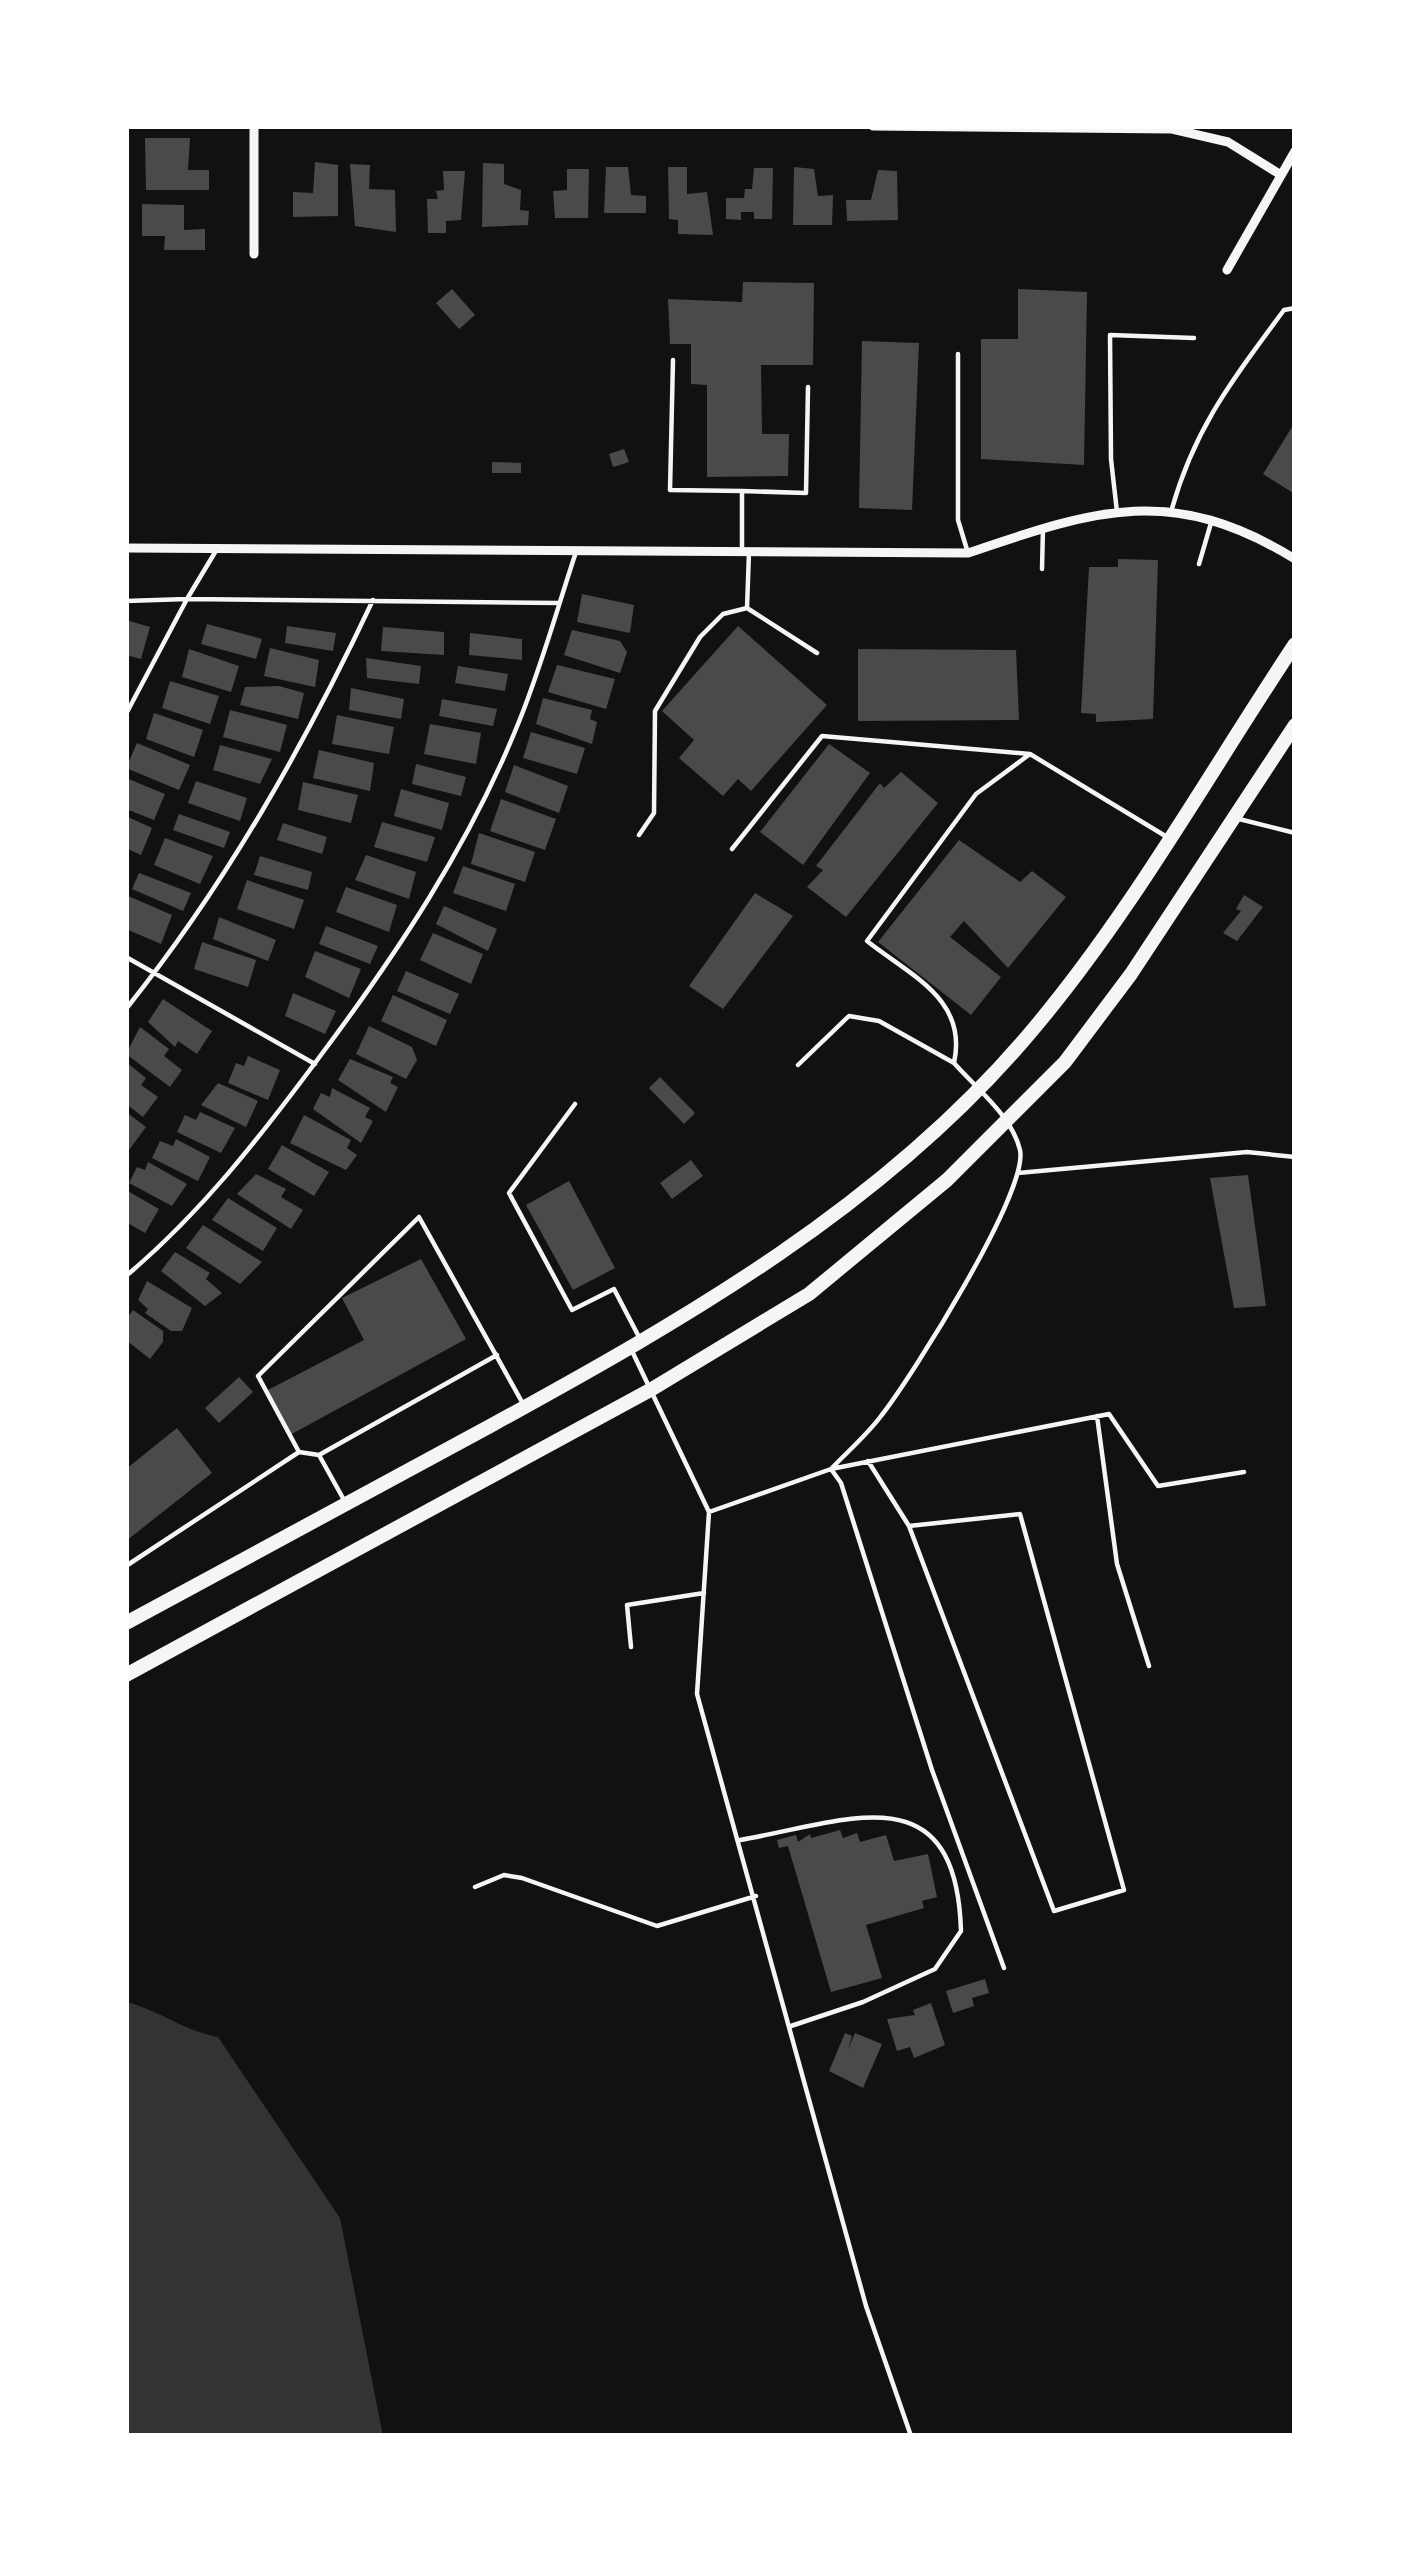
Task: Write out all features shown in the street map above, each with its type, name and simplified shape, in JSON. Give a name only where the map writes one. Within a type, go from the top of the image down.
[{"type":"main road","points":[[126,1624],[636,1345],[783,1257],[919,1144],[1030,1034],[1295,644]]},
{"type":"main road","points":[[126,1675],[652,1389],[809,1294],[947,1180],[1065,1062],[1131,974],[1295,725]]},
{"type":"street","points":[[254,126],[254,254]]},
{"type":"street","points":[[873,126],[1172,129],[1228,142],[1281,176]]},
{"type":"street","points":[[1227,270],[1295,151]]},
{"type":"street","points":[[126,548],[968,553],[1087,514],[1171,512],[1211,520],[1295,560]]},
{"type":"lane","points":[[1171,512],[1187,454],[1208,414],[1284,310],[1295,308]]},
{"type":"lane","points":[[1117,512],[1111,459],[1110,334],[1194,338]]},
{"type":"lane","points":[[958,354],[958,520],[968,553]]},
{"type":"lane","points":[[674,360],[670,490],[806,493],[808,387]]},
{"type":"lane","points":[[742,491],[748,608]]},
{"type":"lane","points":[[1199,563],[1211,520]]},
{"type":"lane","points":[[1042,528],[1042,568]]},
{"type":"lane","points":[[126,714],[217,549]]},
{"type":"lane","points":[[126,1276],[211,1196],[384,973],[455,854],[518,724],[576,552]]},
{"type":"lane","points":[[126,1009],[208,899],[308,738],[373,600]]},
{"type":"lane","points":[[126,601],[559,603]]},
{"type":"lane","points":[[639,835],[654,813],[655,711],[700,637],[723,614],[748,608],[817,653]]},
{"type":"lane","points":[[732,849],[822,736],[1030,754],[1167,837]]},
{"type":"lane","points":[[954,1063],[958,1035],[952,1009],[866,941],[976,794],[1030,754]]},
{"type":"lane","points":[[1234,818],[1295,833]]},
{"type":"lane","points":[[126,957],[315,1064]]},
{"type":"lane","points":[[798,1065],[849,1016],[879,1021],[954,1063],[1006,1121],[1019,1147],[1018,1173],[984,1247],[910,1374],[879,1419],[830,1469]]},
{"type":"lane","points":[[575,1104],[509,1193],[572,1310],[614,1289],[652,1389],[709,1512],[697,1694],[866,2306],[911,2436]]},
{"type":"lane","points":[[1018,1173],[1247,1152],[1295,1157]]},
{"type":"lane","points":[[299,1452],[258,1376],[419,1217],[525,1407]]},
{"type":"lane","points":[[126,1566],[299,1452],[320,1455],[496,1355]]},
{"type":"lane","points":[[709,1512],[830,1469],[1108,1414],[1158,1486],[1244,1472]]},
{"type":"lane","points":[[1097,1416],[1117,1564],[1149,1666]]},
{"type":"lane","points":[[320,1455],[346,1505]]},
{"type":"lane","points":[[868,1461],[909,1526],[1054,1911],[1124,1890],[1021,1514],[909,1526]]},
{"type":"lane","points":[[830,1469],[841,1483],[932,1769],[1004,1967]]},
{"type":"lane","points":[[631,1647],[627,1605],[704,1593]]},
{"type":"lane","points":[[740,1840],[835,1823],[909,1818],[934,1835],[952,1873],[961,1931],[934,1969],[863,2002],[791,2026]]},
{"type":"lane","points":[[475,1887],[504,1875],[522,1878],[657,1926],[756,1896]]},
{"type":"shaded area","points":[[126,2002],[218,2037],[340,2218],[383,2436],[126,2436]]},
{"type":"building","points":[[145,138],[190,138],[188,170],[209,170],[209,190],[146,190]]},
{"type":"building","points":[[315,162],[338,165],[338,216],[293,217],[293,192],[313,193]]},
{"type":"building","points":[[483,163],[504,164],[504,184],[521,190],[520,210],[529,211],[528,225],[482,227]]},
{"type":"building","points":[[350,164],[370,165],[369,189],[395,190],[396,232],[355,226]]},
{"type":"building","points":[[606,167],[628,167],[631,195],[646,196],[646,213],[604,213]]},
{"type":"building","points":[[668,167],[687,167],[687,194],[707,192],[713,235],[678,234],[678,220],[669,219]]},
{"type":"building","points":[[794,167],[814,169],[818,196],[833,195],[832,225],[793,225]]},
{"type":"building","points":[[754,168],[773,168],[772,219],[754,219],[754,212],[741,212],[741,220],[726,219],[726,198],[744,198],[745,189],[752,189]]},
{"type":"building","points":[[567,169],[589,169],[588,218],[555,218],[553,191],[567,190]]},
{"type":"building","points":[[878,170],[897,171],[898,220],[847,221],[846,200],[871,200]]},
{"type":"building","points":[[443,171],[465,171],[461,220],[446,221],[446,233],[428,233],[427,199],[438,199],[436,191],[444,190]]},
{"type":"building","points":[[142,204],[184,205],[184,230],[205,229],[205,250],[164,250],[165,236],[142,236]]},
{"type":"building","points":[[743,282],[814,283],[813,365],[761,365],[762,434],[789,434],[788,476],[707,477],[707,385],[691,384],[691,344],[670,344],[668,299],[742,302]]},
{"type":"building","points":[[452,289],[475,315],[459,329],[436,303]]},
{"type":"building","points":[[1018,289],[1087,292],[1084,465],[981,459],[981,339],[1018,339]]},
{"type":"building","points":[[862,341],[919,343],[912,510],[859,508]]},
{"type":"building","points":[[1295,422],[1295,494],[1263,474]]},
{"type":"building","points":[[624,449],[629,462],[613,467],[609,454]]},
{"type":"building","points":[[492,462],[521,463],[521,473],[492,473]]},
{"type":"building","points":[[1118,559],[1158,560],[1153,719],[1096,722],[1096,714],[1081,713],[1089,567],[1118,567]]},
{"type":"building","points":[[582,594],[634,605],[630,633],[577,622]]},
{"type":"building","points":[[126,620],[150,627],[141,659],[126,655]]},
{"type":"building","points":[[207,624],[262,639],[256,659],[201,644]]},
{"type":"building","points":[[287,626],[336,633],[333,651],[285,643]]},
{"type":"building","points":[[738,626],[827,705],[751,791],[738,779],[723,796],[679,758],[694,740],[662,711]]},
{"type":"building","points":[[383,627],[444,632],[444,655],[381,651]]},
{"type":"building","points":[[572,630],[620,641],[627,652],[620,673],[564,655]]},
{"type":"building","points":[[470,633],[522,639],[522,660],[469,655]]},
{"type":"building","points":[[270,648],[319,660],[315,687],[264,676]]},
{"type":"building","points":[[189,649],[239,666],[231,692],[182,677]]},
{"type":"building","points":[[858,649],[1016,650],[1019,720],[858,721]]},
{"type":"building","points":[[366,658],[421,666],[419,684],[367,678]]},
{"type":"building","points":[[557,665],[615,679],[606,709],[548,692]]},
{"type":"building","points":[[458,666],[508,674],[505,691],[455,683]]},
{"type":"building","points":[[170,681],[219,696],[210,724],[162,708]]},
{"type":"building","points":[[279,686],[304,693],[298,719],[240,705],[245,687]]},
{"type":"building","points":[[351,688],[404,699],[401,719],[349,710]]},
{"type":"building","points":[[543,698],[592,710],[590,719],[597,722],[592,744],[536,724]]},
{"type":"building","points":[[442,699],[497,709],[493,726],[439,716]]},
{"type":"building","points":[[230,710],[287,725],[280,752],[223,737]]},
{"type":"building","points":[[154,713],[203,730],[194,757],[146,739]]},
{"type":"building","points":[[337,715],[394,727],[389,754],[332,744]]},
{"type":"building","points":[[430,724],[481,733],[476,764],[424,754]]},
{"type":"building","points":[[531,732],[585,748],[577,774],[523,758]]},
{"type":"building","points":[[137,743],[190,765],[179,790],[126,768]]},
{"type":"building","points":[[829,744],[870,773],[803,865],[760,832]]},
{"type":"building","points":[[220,745],[272,759],[260,784],[213,770]]},
{"type":"building","points":[[319,750],[374,763],[370,791],[313,778]]},
{"type":"building","points":[[416,764],[466,777],[461,796],[412,784]]},
{"type":"building","points":[[514,765],[568,786],[559,813],[505,792]]},
{"type":"building","points":[[901,772],[938,803],[846,917],[807,887],[823,870],[816,866],[880,783],[884,788]]},
{"type":"building","points":[[126,778],[165,794],[154,820],[126,809]]},
{"type":"building","points":[[196,781],[247,798],[240,821],[188,803]]},
{"type":"building","points":[[303,782],[358,795],[351,823],[298,810]]},
{"type":"building","points":[[401,789],[449,803],[442,830],[394,816]]},
{"type":"building","points":[[501,799],[556,819],[545,850],[490,831]]},
{"type":"building","points":[[179,814],[230,832],[224,848],[173,830]]},
{"type":"building","points":[[126,816],[152,828],[141,855],[126,848]]},
{"type":"building","points":[[382,822],[435,837],[427,862],[374,847]]},
{"type":"building","points":[[283,823],[327,837],[322,854],[277,840]]},
{"type":"building","points":[[479,833],[535,852],[525,882],[471,864]]},
{"type":"building","points":[[165,838],[213,856],[200,884],[154,865]]},
{"type":"building","points":[[959,840],[1020,882],[1032,871],[1066,897],[1008,968],[964,921],[950,937],[1001,977],[971,1015],[878,942]]},
{"type":"building","points":[[366,855],[416,872],[409,899],[355,880]]},
{"type":"building","points":[[260,856],[312,872],[308,890],[254,875]]},
{"type":"building","points":[[463,866],[515,884],[506,911],[453,893]]},
{"type":"building","points":[[139,873],[191,893],[183,911],[132,889]]},
{"type":"building","points":[[247,880],[304,900],[294,929],[237,909]]},
{"type":"building","points":[[346,887],[397,905],[389,932],[336,912]]},
{"type":"building","points":[[755,893],[793,916],[723,1009],[689,986]]},
{"type":"building","points":[[126,895],[172,915],[161,944],[126,929]]},
{"type":"building","points":[[1244,895],[1263,907],[1237,941],[1223,933],[1241,911],[1236,909]]},
{"type":"building","points":[[444,906],[497,929],[488,951],[436,924]]},
{"type":"building","points":[[219,917],[276,940],[268,961],[213,939]]},
{"type":"building","points":[[326,926],[378,946],[370,964],[319,944]]},
{"type":"building","points":[[433,933],[483,954],[471,984],[420,960]]},
{"type":"building","points":[[202,942],[256,960],[248,987],[194,969]]},
{"type":"building","points":[[315,951],[361,969],[349,998],[305,977]]},
{"type":"building","points":[[406,971],[459,994],[450,1014],[397,991]]},
{"type":"building","points":[[293,993],[336,1011],[325,1034],[285,1016]]},
{"type":"building","points":[[393,995],[447,1020],[436,1046],[381,1021]]},
{"type":"building","points":[[163,999],[212,1031],[197,1054],[178,1041],[175,1047],[148,1022]]},
{"type":"building","points":[[369,1026],[412,1047],[417,1060],[406,1079],[356,1054]]},
{"type":"building","points":[[140,1027],[169,1049],[164,1056],[182,1070],[170,1087],[126,1054]]},
{"type":"building","points":[[248,1056],[280,1070],[268,1100],[228,1083],[236,1063],[244,1066]]},
{"type":"building","points":[[350,1059],[393,1077],[390,1083],[398,1087],[386,1112],[338,1080]]},
{"type":"building","points":[[126,1062],[146,1078],[141,1085],[158,1097],[143,1117],[126,1104]]},
{"type":"building","points":[[660,1077],[695,1113],[684,1124],[649,1088]]},
{"type":"building","points":[[218,1083],[258,1101],[246,1127],[201,1105]]},
{"type":"building","points":[[332,1088],[370,1108],[365,1117],[373,1121],[361,1143],[313,1109],[321,1093],[330,1097]]},
{"type":"building","points":[[126,1112],[146,1127],[129,1150],[126,1148]]},
{"type":"building","points":[[200,1112],[235,1128],[221,1153],[177,1132],[185,1115],[196,1120]]},
{"type":"building","points":[[304,1115],[351,1140],[347,1148],[357,1155],[346,1170],[290,1143]]},
{"type":"building","points":[[176,1139],[210,1157],[198,1181],[152,1158],[160,1141],[173,1146]]},
{"type":"building","points":[[282,1145],[329,1172],[314,1196],[268,1169]]},
{"type":"building","points":[[691,1160],[703,1176],[672,1199],[660,1183]]},
{"type":"building","points":[[148,1162],[187,1184],[172,1206],[129,1183],[137,1167],[145,1170]]},
{"type":"building","points":[[256,1174],[286,1189],[281,1197],[303,1210],[291,1229],[237,1194]]},
{"type":"building","points":[[1248,1175],[1266,1306],[1234,1308],[1210,1178]]},
{"type":"building","points":[[569,1181],[615,1268],[573,1290],[526,1205]]},
{"type":"building","points":[[126,1190],[159,1209],[145,1233],[126,1222]]},
{"type":"building","points":[[228,1198],[277,1228],[263,1251],[212,1220]]},
{"type":"building","points":[[203,1225],[262,1262],[240,1284],[186,1248]]},
{"type":"building","points":[[175,1252],[210,1273],[206,1279],[222,1293],[205,1306],[161,1271]]},
{"type":"building","points":[[421,1259],[466,1339],[290,1435],[266,1391],[364,1340],[342,1298]]},
{"type":"building","points":[[147,1281],[192,1308],[182,1331],[171,1331],[145,1313],[148,1309],[138,1300]]},
{"type":"building","points":[[133,1310],[163,1331],[163,1342],[150,1359],[126,1340],[126,1319]]},
{"type":"building","points":[[239,1377],[253,1392],[219,1423],[205,1408]]},
{"type":"building","points":[[177,1428],[212,1473],[126,1541],[126,1469]]},
{"type":"building","points":[[840,1830],[843,1838],[857,1833],[860,1842],[886,1835],[894,1861],[928,1854],[937,1897],[922,1901],[924,1908],[866,1925],[882,1978],[831,1992],[788,1846],[779,1848],[777,1840],[796,1835],[798,1842],[810,1834],[811,1838]]},
{"type":"building","points":[[985,1979],[989,1993],[972,1998],[974,2006],[953,2013],[946,1991]]},
{"type":"building","points":[[931,2003],[945,2045],[914,2058],[910,2047],[897,2051],[887,2019],[915,2015],[913,2010]]},
{"type":"building","points":[[845,2033],[852,2036],[848,2050],[855,2033],[882,2044],[863,2088],[829,2071]]}]
